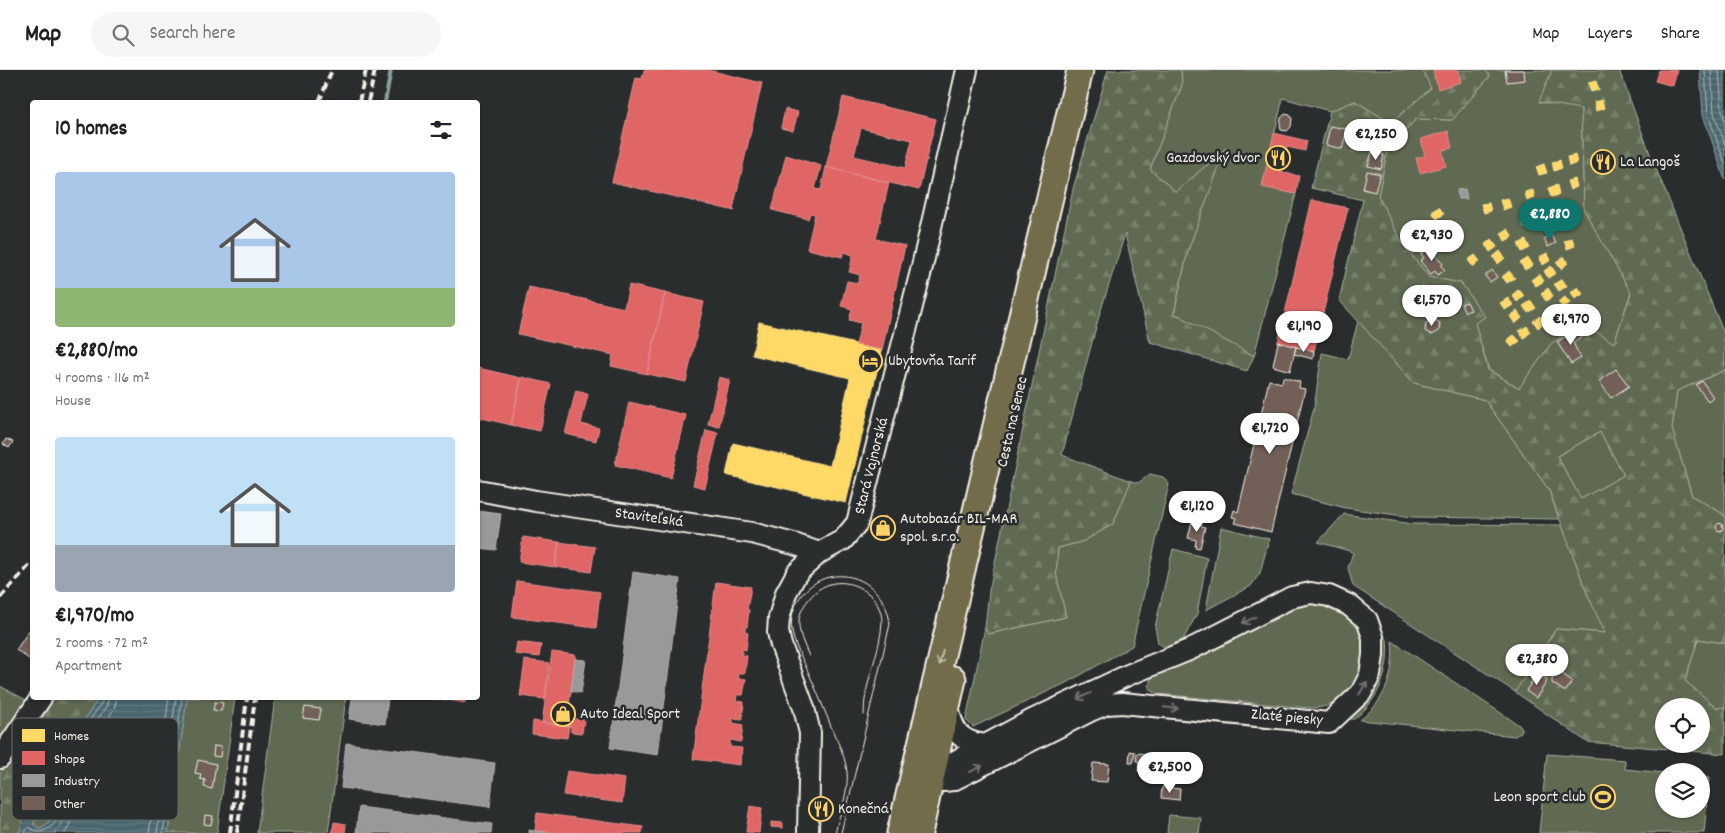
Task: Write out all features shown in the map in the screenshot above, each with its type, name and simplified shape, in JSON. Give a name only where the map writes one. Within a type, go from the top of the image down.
[{"type":"main road","name":"Cesta na Senec","points":[[900,833],[1080,70]]},
{"type":"main road","name":"Cesta na Senec","points":[[919,833],[947,704],[1096,70]]},
{"type":"street","name":"Stará Vajnorská","points":[[808,833],[810,733],[804,708],[781,645],[778,625],[781,606],[797,573],[819,553],[843,540],[858,522],[921,271],[967,70]]},
{"type":"street","name":"Staviteľská","points":[[480,490],[536,502],[752,533],[819,553]]},
{"type":"street","name":"Zlaté piesky","points":[[905,806],[932,774],[1032,720],[1121,678],[1189,650],[1292,597],[1311,593],[1330,596],[1349,605],[1367,620],[1373,637],[1370,676],[1361,693],[1329,723],[1122,703],[1107,704],[954,780],[944,781],[932,774]]},
{"type":"street","points":[[27,718],[40,700]]},
{"type":"street","points":[[947,704],[952,724],[959,735],[970,742],[986,745]]},
{"type":"street","name":"Cesta na Senec","points":[[925,722],[928,760],[932,774]]},
{"type":"street","points":[[0,758],[12,740]]},
{"type":"green space","points":[[1108,70],[1181,70],[1182,85],[1150,169],[1176,192],[1226,148],[1188,250],[1174,313],[1254,356],[1247,371],[1150,342],[1125,234],[1099,316],[1062,455],[1131,481],[1113,524],[1084,541],[1058,548],[1056,574],[1066,617],[988,634],[985,628],[989,591],[1073,189]]},
{"type":"green space","points":[[1181,70],[1426,70],[1424,71],[1431,88],[1391,123],[1355,101],[1330,111],[1283,98],[1262,186],[1296,194],[1254,356],[1174,314],[1188,250],[1225,149],[1176,192],[1150,169],[1182,85]]},
{"type":"green space","points":[[1485,70],[1552,70],[1540,102],[1581,108],[1584,210],[1631,292],[1614,343],[1551,344],[1519,388],[1489,370],[1474,322],[1485,317],[1461,283],[1429,277],[1402,243],[1378,196],[1387,152],[1416,119],[1452,120],[1490,76]]},
{"type":"green space","points":[[1485,70],[1490,76],[1452,120],[1416,119],[1387,152],[1378,196],[1402,243],[1429,277],[1461,283],[1485,317],[1475,323],[1488,370],[1519,388],[1551,344],[1581,322],[1614,343],[1631,293],[1584,210],[1581,109],[1539,102],[1552,70],[1619,70],[1652,159],[1725,336],[1725,370],[1677,391],[1672,429],[1692,496],[1725,515],[1725,643],[1698,639],[1685,681],[1705,698],[1655,698],[1655,748],[1587,742],[1515,692],[1556,629],[1605,633],[1587,593],[1549,490],[1485,400],[1414,383],[1339,300],[1363,200],[1311,188],[1330,111],[1355,101],[1391,123],[1431,88],[1423,71]],"holes":[[[1600,432],[1624,475],[1581,499],[1557,456]]]},
{"type":"green space","points":[[1358,321],[1414,383],[1485,400],[1549,490],[1559,519],[1411,517],[1346,508],[1291,494],[1314,408],[1322,353],[1348,359]]},
{"type":"green space","points":[[1725,370],[1725,515],[1692,496],[1672,429],[1677,391]]},
{"type":"green space","points":[[1600,432],[1624,475],[1581,499],[1557,456]]},
{"type":"green space","points":[[1150,474],[1163,477],[1169,484],[1132,646],[1068,682],[973,727],[966,720],[985,628],[989,634],[1066,617],[1056,574],[1058,548],[1084,541],[1113,524],[1131,481],[1138,483]]},
{"type":"green space","points":[[1344,514],[1413,524],[1562,525],[1587,593],[1606,633],[1556,629],[1515,692],[1353,586],[1348,568],[1353,552],[1318,542]]},
{"type":"green space","points":[[1221,527],[1269,539],[1260,573],[1251,586],[1206,610]]},
{"type":"green space","points":[[1173,549],[1207,558],[1197,614],[1178,649],[1167,648],[1158,643],[1155,627]]},
{"type":"green space","points":[[1315,601],[1352,615],[1366,639],[1362,679],[1339,700],[1327,706],[1310,708],[1158,694],[1149,689],[1150,680],[1158,673],[1294,604]]},
{"type":"green space","points":[[1384,637],[1387,639],[1388,651],[1385,673],[1381,684],[1371,703],[1354,719],[1350,719]]},
{"type":"green space","points":[[1698,639],[1725,643],[1725,707],[1717,708],[1710,702],[1710,698],[1705,698],[1685,681]]},
{"type":"green space","points":[[1392,641],[1519,725],[1522,729],[1521,732],[1515,736],[1360,720],[1376,704],[1387,685],[1392,664]]},
{"type":"green space","points":[[0,686],[26,700],[15,718],[12,718],[12,722],[0,741]]},
{"type":"green space","points":[[50,700],[98,700],[85,718],[37,718]]},
{"type":"green space","points":[[187,700],[235,700],[217,833],[168,833],[170,820],[178,820],[178,762]]},
{"type":"green space","points":[[275,700],[346,700],[328,833],[257,833]]},
{"type":"green space","points":[[1710,702],[1717,708],[1725,707],[1725,754],[1710,753]]},
{"type":"green space","name":"Leon sport club","points":[[1547,754],[1625,760],[1625,769],[1655,772],[1655,818],[1705,818],[1704,833],[1539,833]]},
{"type":"green space","points":[[12,755],[12,820],[29,820],[19,833],[0,833],[0,773]]},
{"type":"green space","points":[[1169,815],[1201,818],[1199,833],[1167,833]]},
{"type":"green space","points":[[35,820],[50,820],[39,828],[33,824]]},
{"type":"water","points":[[1700,70],[1725,70],[1725,180],[1703,115]]},
{"type":"water","points":[[98,700],[187,700],[178,762],[178,718],[85,718]]},
{"type":"water","points":[[23,820],[36,820],[33,824],[39,828],[50,820],[170,820],[168,833],[19,833]]},
{"type":"building: Homes","points":[[1596,81],[1599,90],[1591,92],[1588,83]]},
{"type":"building: Homes","points":[[1602,100],[1604,108],[1596,111],[1594,102]]},
{"type":"building: Homes","points":[[1575,155],[1577,163],[1569,166],[1567,157]]},
{"type":"building: Homes","points":[[1560,160],[1562,168],[1554,171],[1552,162]]},
{"type":"building: Homes","points":[[1544,164],[1547,173],[1539,175],[1536,167]]},
{"type":"building: Homes","points":[[1575,179],[1577,187],[1570,190],[1567,181]]},
{"type":"building: Homes","points":[[1557,185],[1559,195],[1551,197],[1548,188]]},
{"type":"building: Homes","points":[[1533,190],[1535,198],[1527,201],[1525,192]]},
{"type":"building: Homes","points":[[1508,198],[1511,207],[1503,210],[1500,200]]},
{"type":"building: Homes","points":[[1489,203],[1491,211],[1484,213],[1481,204]]},
{"type":"building: Homes","points":[[1571,205],[1575,213],[1568,216],[1564,207]]},
{"type":"building: Homes","points":[[1439,207],[1444,214],[1437,219],[1432,212]]},
{"type":"building: Homes","points":[[1528,217],[1533,225],[1525,229],[1521,221]]},
{"type":"building: Homes","points":[[1455,228],[1460,235],[1453,240],[1448,234]]},
{"type":"building: Homes","points":[[1508,229],[1513,237],[1505,241],[1501,233]]},
{"type":"building: Homes","points":[[1572,238],[1575,246],[1567,249],[1564,241]]},
{"type":"building: Homes","points":[[1492,239],[1497,247],[1490,252],[1485,244]]},
{"type":"building: Homes","points":[[1526,240],[1530,248],[1522,252],[1518,244]]},
{"type":"building: Homes","points":[[1500,251],[1505,258],[1498,264],[1493,257]]},
{"type":"building: Homes","points":[[1547,253],[1551,260],[1543,265],[1539,257]]},
{"type":"building: Homes","points":[[1475,255],[1480,261],[1473,267],[1468,260]]},
{"type":"building: Homes","points":[[1564,256],[1568,263],[1561,269],[1556,262]]},
{"type":"building: Homes","points":[[1528,258],[1533,265],[1525,270],[1520,263]]},
{"type":"building: Homes","points":[[1551,266],[1556,273],[1548,278],[1544,271]]},
{"type":"building: Homes","points":[[1509,271],[1515,278],[1507,283],[1502,277]]},
{"type":"building: Homes","points":[[1539,274],[1544,281],[1536,286],[1531,280]]},
{"type":"building: Homes","points":[[1562,279],[1567,286],[1559,291],[1554,284]]},
{"type":"building: Homes","points":[[1578,287],[1583,294],[1575,299],[1571,292]]},
{"type":"building: Homes","points":[[1548,288],[1553,296],[1546,301],[1541,294]]},
{"type":"building: Homes","points":[[1519,289],[1524,296],[1517,302],[1512,295]]},
{"type":"building: Homes","points":[[1565,297],[1570,303],[1563,308],[1558,302]]},
{"type":"building: Homes","points":[[1508,298],[1513,305],[1505,310],[1500,303]]},
{"type":"building: Homes","points":[[1531,301],[1536,308],[1528,313],[1523,306]]},
{"type":"building: Homes","points":[[1553,306],[1558,312],[1551,318],[1546,311]]},
{"type":"building: Homes","points":[[1517,311],[1522,318],[1515,324],[1510,316]]},
{"type":"building: Homes","points":[[1540,316],[1545,322],[1538,328],[1533,321]]},
{"type":"building: Homes","points":[[759,322],[882,350],[846,503],[726,475],[733,443],[830,466],[850,378],[752,355]]},
{"type":"building: Homes","points":[[1527,326],[1531,332],[1524,338],[1519,331]]},
{"type":"building: Homes","points":[[1514,335],[1520,341],[1512,347],[1507,340]]},
{"type":"building: Shops","points":[[644,70],[708,70],[762,83],[733,209],[735,211],[612,182],[636,78],[642,79]]},
{"type":"building: Shops","points":[[1433,70],[1458,70],[1461,82],[1438,89]]},
{"type":"building: Shops","points":[[1659,70],[1677,70],[1673,86],[1655,81]]},
{"type":"building: Shops","points":[[843,97],[936,119],[926,159],[928,160],[926,160],[919,190],[826,167]],"holes":[[[861,128],[912,140],[905,168],[854,156]]]},
{"type":"building: Shops","points":[[785,109],[798,112],[793,131],[781,128]]},
{"type":"building: Shops","points":[[1448,131],[1452,148],[1442,150],[1446,166],[1420,173],[1416,158],[1425,156],[1421,139]]},
{"type":"building: Shops","points":[[1274,133],[1307,141],[1305,151],[1287,147],[1281,172],[1299,176],[1296,194],[1262,187]]},
{"type":"building: Shops","points":[[1604,154],[1610,158],[1610,166],[1602,170],[1596,165],[1596,158]]},
{"type":"building: Shops","points":[[786,155],[821,166],[815,189],[821,190],[826,167],[889,183],[876,239],[905,246],[882,350],[856,345],[861,323],[849,320],[852,309],[841,306],[847,281],[858,283],[860,275],[849,272],[853,255],[844,252],[842,257],[807,249],[815,214],[810,213],[808,219],[772,210]]},
{"type":"building: Shops","points":[[1312,200],[1348,208],[1314,351],[1278,342]]},
{"type":"building: Shops","points":[[629,285],[665,293],[647,374],[611,366],[613,355],[518,334],[529,287],[624,308]]},
{"type":"building: Shops","points":[[665,293],[704,302],[686,382],[647,374]]},
{"type":"building: Shops","points":[[480,368],[521,378],[511,425],[480,417]]},
{"type":"building: Shops","points":[[522,377],[551,384],[540,431],[511,425]]},
{"type":"building: Shops","points":[[719,377],[730,380],[719,427],[708,424]]},
{"type":"building: Shops","points":[[576,390],[588,394],[581,424],[599,428],[596,441],[565,434]]},
{"type":"building: Shops","points":[[629,402],[686,415],[671,478],[615,465]]},
{"type":"building: Shops","points":[[706,430],[718,433],[705,488],[693,485]]},
{"type":"building: Shops","name":"Autobazár BIL-MAR spol. s.r.o.","points":[[885,516],[894,530],[881,539],[871,526]]},
{"type":"building: Shops","points":[[523,537],[559,542],[555,567],[519,562]]},
{"type":"building: Shops","points":[[559,542],[595,547],[591,572],[555,567]]},
{"type":"building: Shops","points":[[517,581],[600,592],[596,628],[512,617]]},
{"type":"building: Shops","points":[[716,582],[751,587],[747,610],[749,610],[747,627],[745,627],[745,632],[748,633],[746,650],[742,649],[742,655],[747,656],[745,673],[739,673],[738,678],[746,679],[743,695],[737,695],[736,701],[744,702],[742,719],[733,718],[733,723],[743,725],[741,742],[730,740],[730,747],[742,748],[740,765],[693,759]]},
{"type":"building: Shops","points":[[517,642],[541,645],[539,657],[515,654]]},
{"type":"building: Shops","points":[[552,652],[576,655],[566,726],[542,723]]},
{"type":"building: Shops","points":[[525,660],[549,663],[545,699],[520,696]]},
{"type":"building: Shops","points":[[465,700],[465,703],[454,701]]},
{"type":"building: Shops","points":[[567,718],[584,720],[582,733],[571,732],[571,726],[566,726]]},
{"type":"building: Shops","points":[[533,721],[569,726],[567,738],[532,734]]},
{"type":"building: Shops","points":[[567,771],[625,779],[622,803],[563,795]]},
{"type":"building: Shops","points":[[818,802],[825,802],[824,816],[818,815]]},
{"type":"building: Shops","points":[[750,806],[762,808],[759,833],[746,832]]},
{"type":"building: Shops","points":[[537,813],[643,827],[642,833],[553,833],[535,831]]},
{"type":"building: Shops","points":[[334,822],[346,824],[345,833],[332,833]]},
{"type":"building: Shops","points":[[771,822],[783,823],[783,828],[771,827]]},
{"type":"building: Industry","points":[[1465,189],[1467,199],[1458,199],[1457,190]]},
{"type":"building: Industry","points":[[480,511],[501,514],[496,550],[480,548]]},
{"type":"building: Industry","points":[[633,572],[680,579],[658,755],[610,748]]},
{"type":"building: Industry","points":[[575,659],[586,660],[581,693],[571,691]]},
{"type":"building: Industry","points":[[352,700],[388,700],[385,724],[349,719]]},
{"type":"building: Industry","points":[[346,743],[495,763],[490,807],[341,788]]},
{"type":"building: Industry","points":[[359,807],[492,824],[491,833],[356,833]]},
{"type":"building: Industry","points":[[529,830],[535,831],[553,833],[529,833]]},
{"type":"building: Other","points":[[1505,70],[1524,70],[1525,80],[1507,82]]},
{"type":"building: Other","points":[[1285,114],[1290,115],[1292,119],[1291,127],[1287,131],[1281,130],[1280,125],[1281,118]]},
{"type":"building: Other","points":[[1330,126],[1347,129],[1342,149],[1326,145]]},
{"type":"building: Other","points":[[1372,152],[1384,155],[1381,169],[1368,166]]},
{"type":"building: Other","points":[[1367,171],[1380,174],[1375,192],[1363,189]]},
{"type":"building: Other","points":[[1551,235],[1556,243],[1548,247],[1544,239]]},
{"type":"building: Other","points":[[1427,249],[1430,253],[1433,251],[1443,264],[1441,266],[1445,270],[1438,275],[1435,271],[1431,274],[1420,261],[1424,258],[1421,254]]},
{"type":"building: Other","points":[[1492,270],[1497,277],[1490,282],[1485,276]]},
{"type":"building: Other","points":[[1467,302],[1471,310],[1465,312],[1461,304]]},
{"type":"building: Other","points":[[1433,319],[1440,323],[1439,331],[1432,335],[1425,331],[1426,323]]},
{"type":"building: Other","points":[[1578,328],[1584,336],[1573,343],[1581,358],[1571,364],[1557,342]]},
{"type":"building: Other","points":[[1278,342],[1296,347],[1290,371],[1273,366]]},
{"type":"building: Other","points":[[1296,347],[1314,351],[1313,359],[1294,354]]},
{"type":"building: Other","points":[[1616,369],[1629,386],[1611,398],[1599,381]]},
{"type":"building: Other","points":[[1283,377],[1300,382],[1299,388],[1305,389],[1271,532],[1235,523],[1237,518],[1232,517],[1234,510],[1238,512],[1269,380],[1282,383]]},
{"type":"building: Other","points":[[1702,381],[1713,397],[1708,401],[1696,385]]},
{"type":"building: Other","points":[[6,439],[13,442],[9,448],[3,444]]},
{"type":"building: Other","points":[[1192,521],[1205,527],[1200,548],[1195,547],[1196,540],[1188,538]]},
{"type":"building: Other","points":[[1719,523],[1722,524],[1723,528],[1721,531],[1717,530],[1716,526]]},
{"type":"building: Other","points":[[30,629],[30,660],[16,650]]},
{"type":"building: Other","points":[[1557,673],[1561,673],[1572,681],[1566,691],[1552,683],[1552,679]]},
{"type":"building: Other","points":[[1538,674],[1547,680],[1536,698],[1526,691]]},
{"type":"building: Other","points":[[215,702],[223,703],[221,711],[213,710]]},
{"type":"building: Other","points":[[305,707],[321,709],[319,720],[303,718]]},
{"type":"building: Other","points":[[214,746],[221,747],[220,757],[213,756]]},
{"type":"building: Other","points":[[1130,751],[1135,752],[1133,763],[1129,762]]},
{"type":"building: Other","points":[[1137,753],[1156,755],[1154,772],[1138,771],[1139,761],[1136,761]]},
{"type":"building: Other","points":[[1185,757],[1201,759],[1200,776],[1184,775]]},
{"type":"building: Other","points":[[198,760],[216,764],[212,789],[204,787],[205,780],[200,779],[201,774],[195,773]]},
{"type":"building: Other","points":[[1093,763],[1109,764],[1107,782],[1091,781]]},
{"type":"building: Other","points":[[1162,787],[1180,789],[1179,800],[1161,798]]},
{"type":"building: Other","points":[[205,815],[213,816],[211,825],[204,824]]},
{"type":"waterway","points":[[385,100],[391,70]]},
{"type":"tram line","points":[[835,833],[846,791],[846,766],[796,645],[791,622],[796,605],[806,590],[820,580],[840,576],[851,577],[870,586],[884,603],[890,624],[841,833]]},
{"type":"tram line","points":[[809,656],[800,634],[799,620],[804,606],[815,592],[830,584],[846,583],[854,585],[872,596],[878,606],[882,621],[879,645],[866,691],[864,715]]},
{"type":"railway","points":[[320,100],[332,70]]},
{"type":"railway","points":[[359,100],[366,70]]},
{"type":"railway","points":[[368,100],[375,70]]},
{"type":"railway","points":[[0,598],[30,564]]},
{"type":"railway","points":[[230,833],[247,700]]},
{"type":"railway","points":[[237,833],[255,700]]},
{"type":"place","name":"Gazdovský dvor","points":[[1278,158]]},
{"type":"place","name":"La Langoš","points":[[1603,162]]},
{"type":"place","name":"Ubytovňa Tarif","points":[[870,361]]},
{"type":"place","name":"Autobazár BIL-MAR spol. s.r.o.","points":[[883,528]]},
{"type":"place","name":"Auto Ideal Sport","points":[[563,714]]},
{"type":"place","name":"Leon sport club","points":[[1603,797]]},
{"type":"place","name":"Konečná","points":[[821,809]]}]
